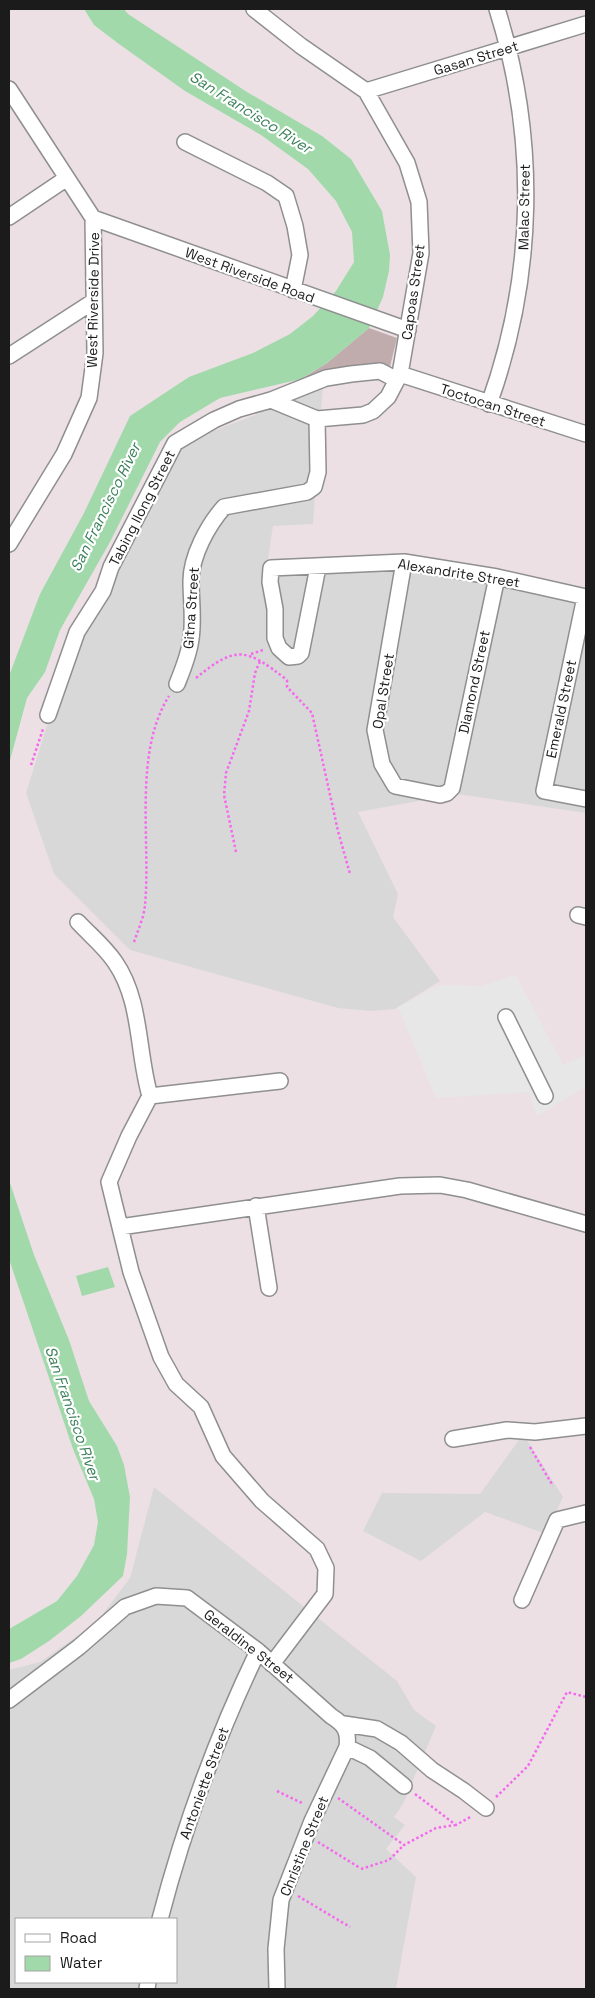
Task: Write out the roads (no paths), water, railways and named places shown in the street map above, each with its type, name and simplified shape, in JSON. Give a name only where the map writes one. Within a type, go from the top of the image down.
[{"type":"street","name":"Malac Street","points":[[489,404],[515,320],[526,212],[526,171],[522,130],[509,48],[497,9]]},
{"type":"street","name":"Capoas Street","points":[[259,10],[366,92],[407,163],[419,202],[422,253],[399,377]]},
{"type":"street","name":"Gasan Street","points":[[366,92],[586,24]]},
{"type":"street","name":"West Riverside Drive","points":[[9,89],[93,218],[95,353],[89,398],[64,454],[9,544]]},
{"type":"street","points":[[185,142],[267,183],[286,196],[295,226],[300,255],[293,290]]},
{"type":"street","points":[[9,217],[67,178]]},
{"type":"street","name":"West Riverside Road","points":[[93,218],[364,316],[408,330]]},
{"type":"street","points":[[9,356],[94,301]]},
{"type":"street","name":"Toctocan Street","points":[[271,400],[326,378],[380,370],[586,434]]},
{"type":"street","points":[[271,400],[317,419],[363,415],[373,411],[388,397],[399,377]]},
{"type":"street","name":"Tabing Ilong Street","points":[[48,715],[78,632],[103,591],[110,567],[175,443],[195,429],[230,412],[271,400]]},
{"type":"street","name":"Gitna Street","points":[[177,684],[188,657],[191,637],[192,573],[195,559],[208,531],[224,507],[307,492],[314,487],[318,472],[317,419]]},
{"type":"street","name":"Alexandrite Street","points":[[318,567],[301,653],[298,656],[289,657],[277,644],[270,584],[271,568],[404,562],[497,577],[585,597]]},
{"type":"street","name":"Opal Street","points":[[404,562],[375,730],[382,764],[395,786],[440,795],[447,793],[452,788]]},
{"type":"street","name":"Diamond Street","points":[[452,788],[497,577]]},
{"type":"street","name":"Emerald Street","points":[[585,597],[544,791],[586,799]]},
{"type":"street","points":[[78,922],[115,961],[128,986],[136,1014],[144,1078],[150,1096],[129,1136],[110,1182],[131,1272],[161,1357],[176,1384],[201,1407],[223,1456],[262,1501],[317,1549],[326,1568],[324,1594],[272,1664]]},
{"type":"street","points":[[506,1017],[545,1096]]},
{"type":"street","points":[[150,1096],[280,1081]]},
{"type":"street","points":[[120,1227],[400,1186],[440,1185],[586,1224]]},
{"type":"street","points":[[256,1206],[269,1288]]},
{"type":"street","points":[[453,1439],[508,1430],[535,1432],[586,1426]]},
{"type":"street","points":[[522,1600],[558,1520],[586,1513]]},
{"type":"street","name":"Geraldine Street","points":[[9,1700],[79,1647],[125,1607],[156,1596],[187,1598],[258,1651],[338,1720]]},
{"type":"street","name":"Antoniette Street","points":[[160,1918],[172,1874],[232,1706],[258,1651]]},
{"type":"street","points":[[338,1720],[348,1735],[347,1747],[370,1758],[404,1786]]},
{"type":"street","points":[[338,1720],[376,1729],[401,1743],[432,1770],[486,1808]]},
{"type":"street","name":"Christine Street","points":[[277,1989],[276,1949],[281,1900],[306,1835],[347,1747]]},
{"type":"water","name":"San Francisco River","points":[[84,9],[124,9],[128,14],[247,92],[322,136],[351,159],[382,211],[390,255],[389,271],[383,297],[369,328],[327,363],[301,379],[220,398],[180,422],[160,442],[110,542],[60,630],[45,672],[27,698],[9,764],[9,676],[40,594],[84,513],[130,416],[189,377],[253,353],[290,334],[313,316],[336,291],[354,262],[352,232],[336,201],[308,169],[261,135],[185,91],[119,44],[94,25]]},
{"type":"water","name":"San Francisco River","points":[[9,1180],[34,1255],[69,1340],[89,1401],[117,1446],[124,1465],[130,1497],[127,1554],[123,1576],[81,1616],[49,1641],[21,1659],[9,1663],[9,1629],[57,1601],[77,1576],[94,1545],[98,1522],[94,1499],[73,1449],[9,1259]]},
{"type":"water","points":[[108,1267],[115,1287],[82,1296],[76,1276]]}]
